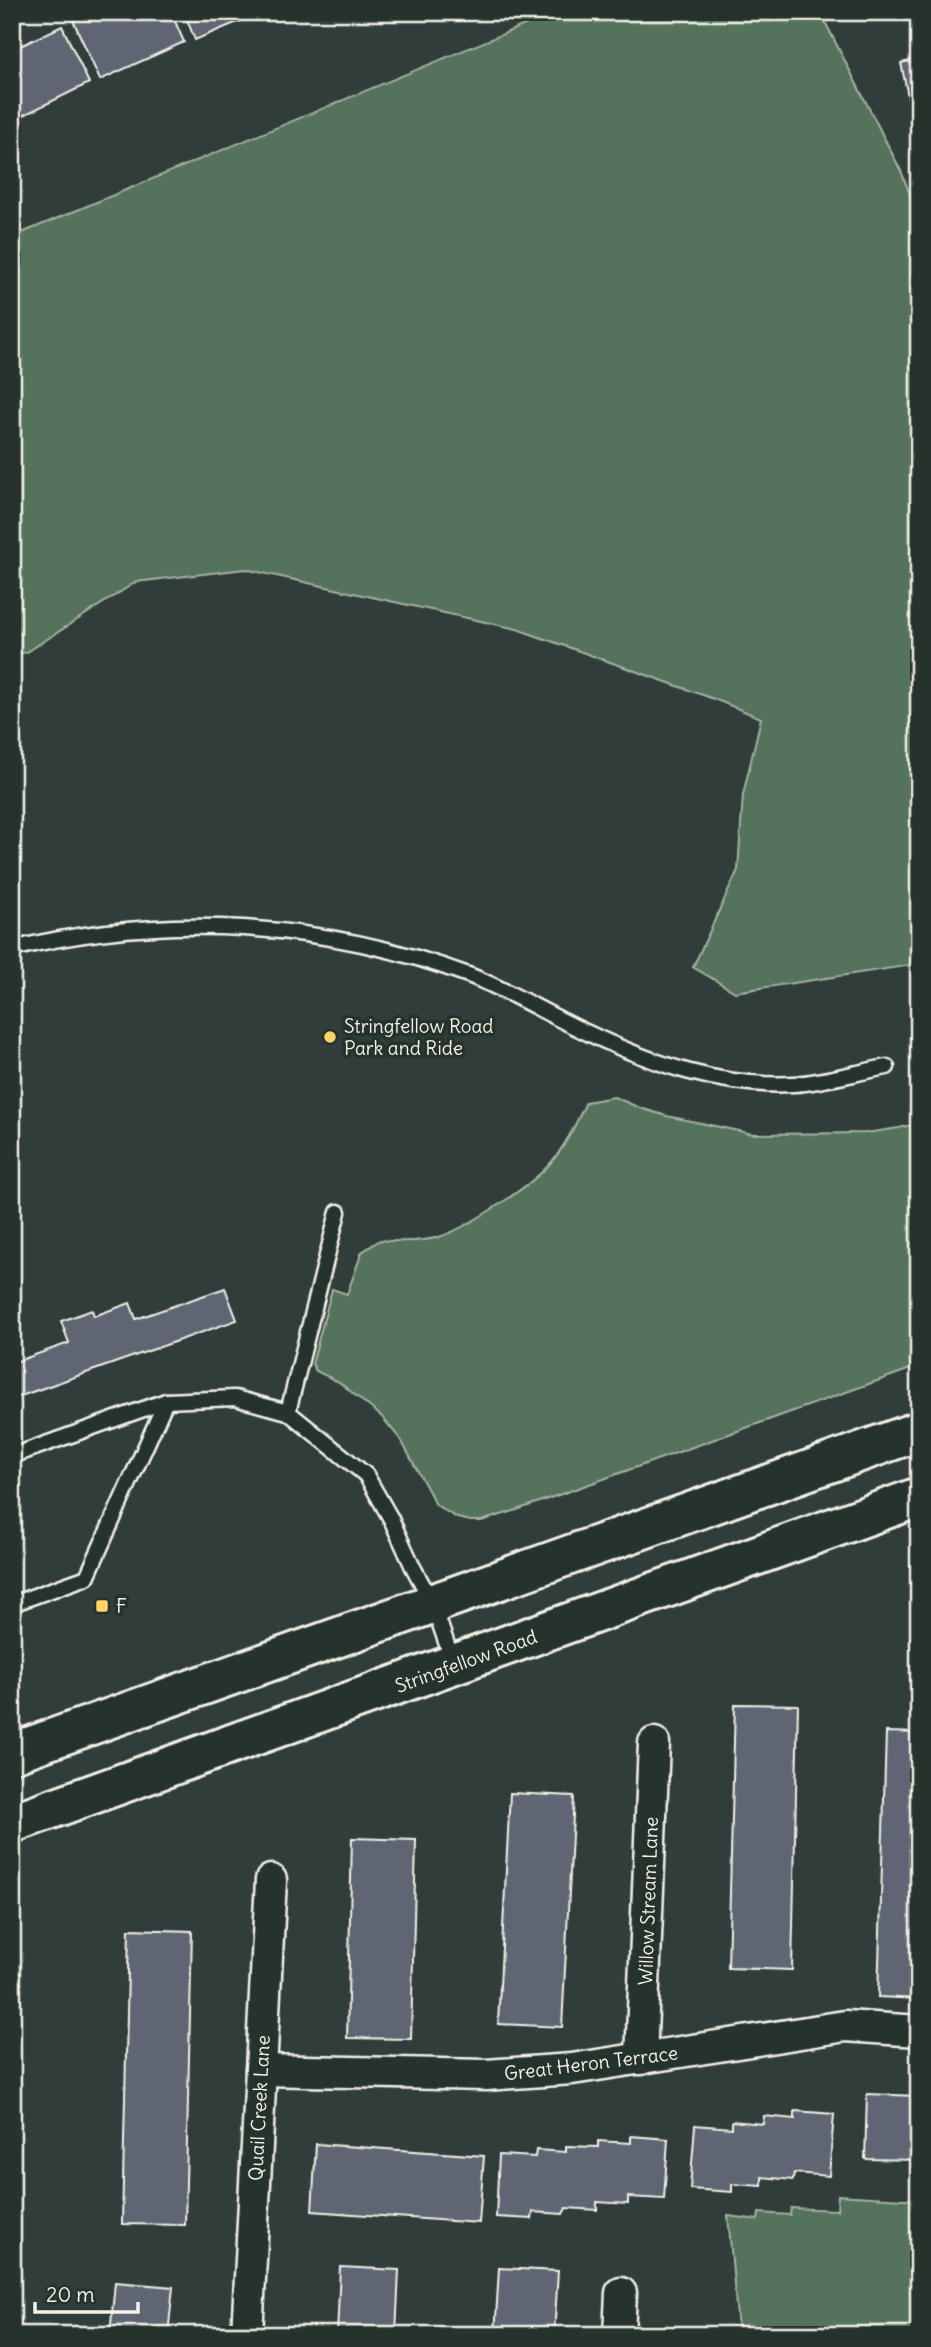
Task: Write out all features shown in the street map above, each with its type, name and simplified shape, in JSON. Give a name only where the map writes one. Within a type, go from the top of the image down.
[{"type":"main road","points":[[12,1754],[919,1431]]},
{"type":"main road","name":"Stringfellow Road","points":[[12,1823],[919,1497]]},
{"type":"street","name":"Willow Stream Lane","points":[[641,2059],[654,1743]]},
{"type":"street","name":"Quail Creek Lane","points":[[247,2335],[271,1880]]},
{"type":"street","name":"Great Heron Terrace","points":[[261,2070],[486,2075],[572,2069],[845,2026],[919,2031]]},
{"type":"street","points":[[619,2335],[621,2293]]},
{"type":"lane","points":[[12,949],[52,939],[121,930],[210,925],[326,936],[392,950],[472,976],[591,1035],[673,1069],[738,1082],[794,1084],[887,1067]]},
{"type":"lane","points":[[288,1412],[338,1212]]},
{"type":"lane","points":[[12,1456],[166,1401],[235,1398],[288,1412],[366,1475],[433,1604],[454,1665]]},
{"type":"lane","points":[[12,1604],[87,1577],[166,1401]]},
{"type":"green space","points":[[556,12],[820,12],[901,171],[919,218],[919,964],[735,992],[693,967],[738,870],[743,795],[761,718],[517,629],[245,569],[136,582],[27,652],[12,655],[12,237]]},
{"type":"green space","points":[[614,1097],[667,1116],[753,1134],[866,1133],[919,1123],[919,1366],[514,1511],[481,1521],[457,1518],[436,1505],[401,1440],[382,1417],[339,1382],[316,1371],[312,1364],[332,1289],[347,1294],[362,1252],[380,1240],[410,1241],[439,1237],[465,1225],[511,1196],[538,1176],[553,1160],[586,1102]]},
{"type":"green space","points":[[838,2195],[919,2200],[919,2335],[791,2335],[738,2329],[728,2216],[758,2220],[759,2213],[790,2215],[791,2208],[837,2210]]},
{"type":"building","points":[[86,12],[171,12],[184,42],[100,80],[72,18]]},
{"type":"building","points":[[184,12],[261,12],[195,40]]},
{"type":"building","points":[[62,26],[89,83],[12,121],[12,50]]},
{"type":"building","points":[[919,59],[919,143],[918,144],[901,63]]},
{"type":"building","points":[[225,1288],[237,1320],[12,1399],[12,1363],[69,1343],[61,1321],[92,1310],[94,1316],[130,1303],[136,1319]]},
{"type":"building","points":[[735,1704],[798,1705],[792,1970],[728,1968]]},
{"type":"building","points":[[886,1732],[919,1733],[919,1999],[878,1997]]},
{"type":"building","points":[[510,1793],[574,1796],[562,2027],[498,2024]]},
{"type":"building","points":[[352,1838],[416,1840],[411,2039],[347,2038]]},
{"type":"building","points":[[129,1929],[192,1931],[185,2225],[122,2224]]},
{"type":"building","points":[[867,2094],[919,2096],[919,2160],[865,2159]]},
{"type":"building","points":[[795,2111],[834,2114],[829,2176],[794,2173],[793,2180],[762,2177],[762,2186],[732,2184],[732,2192],[690,2189],[695,2125],[732,2128],[732,2121],[763,2124],[764,2116],[795,2119]]},
{"type":"building","points":[[631,2136],[668,2139],[664,2199],[628,2197],[628,2204],[597,2202],[597,2210],[566,2208],[563,2214],[533,2212],[532,2219],[496,2217],[499,2155],[535,2157],[536,2150],[566,2152],[566,2146],[598,2147],[598,2141],[631,2143]]},
{"type":"building","points":[[316,2144],[484,2156],[479,2223],[312,2211]]},
{"type":"building","points":[[340,2267],[399,2270],[396,2335],[337,2335]]},
{"type":"building","points":[[499,2268],[558,2271],[554,2335],[495,2335]]},
{"type":"building","points":[[115,2282],[173,2287],[168,2335],[110,2335]]},
{"type":"building","points":[[700,2328],[753,2332],[753,2335],[700,2335]]},
{"type":"place","name":"Stringfellow Road Park and Ride","points":[[330,1037]]},
{"type":"place","name":"F","points":[[102,1606]]}]
